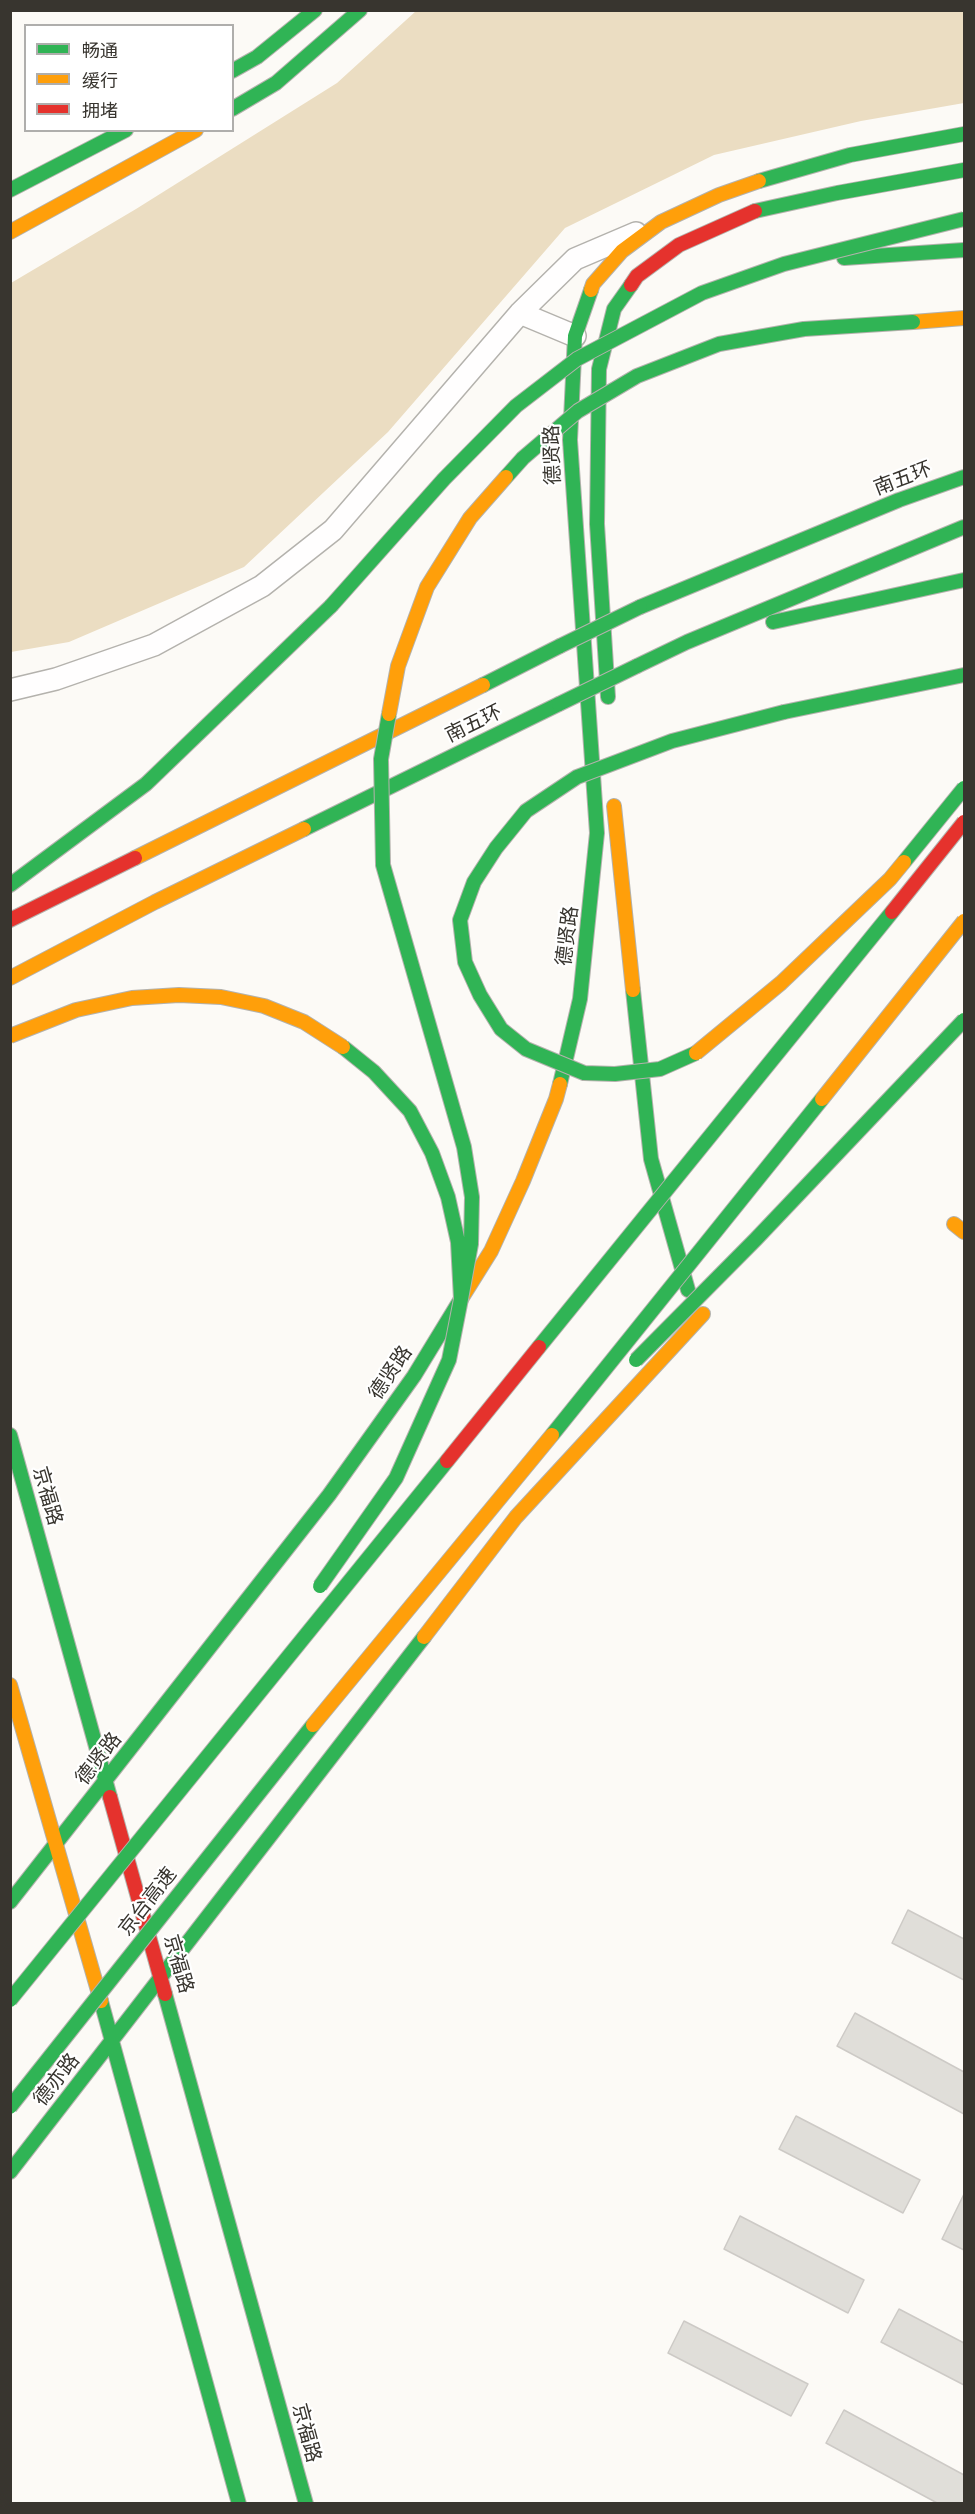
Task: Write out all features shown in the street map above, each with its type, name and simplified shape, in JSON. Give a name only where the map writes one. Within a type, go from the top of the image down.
[{"type":"main road","points":[[234,70],[257,57],[315,10]]},
{"type":"main road","points":[[234,108],[276,83],[360,10]]},
{"type":"main road","points":[[10,190],[122,132]]},
{"type":"main road","points":[[10,232],[192,132]]},
{"type":"main road","name":"德贤路","points":[[54,1847],[329,1495],[414,1376],[492,1251],[524,1181],[556,1099],[580,999],[592,905],[597,833],[570,440],[575,336],[593,285],[622,251],[661,222],[719,195],[785,172],[850,155],[964,134]]},
{"type":"main road","points":[[609,712],[597,525],[599,369],[614,309],[637,276],[679,245],[750,212],[837,193],[964,170]]},
{"type":"main road","points":[[10,885],[146,784],[331,606],[444,479],[508,414],[577,359],[702,293],[796,261],[964,219]]},
{"type":"main road","points":[[796,261],[964,250]]},
{"type":"main road","points":[[309,1602],[396,1478],[449,1360],[471,1244],[472,1197],[464,1148],[383,866],[381,759],[398,666],[427,587],[470,518],[523,458],[578,411],[637,376],[719,344],[804,329],[964,318]]},
{"type":"main road","name":"南五环","points":[[10,920],[640,607],[899,500],[964,477]]},
{"type":"main road","name":"南五环","points":[[10,978],[155,902],[687,642],[964,527]]},
{"type":"main road","points":[[687,642],[964,580]]},
{"type":"main road","points":[[964,675],[784,712],[672,741],[578,777],[526,812],[496,848],[474,882],[460,920],[465,962],[480,995],[501,1029],[526,1049],[584,1073],[615,1074],[660,1069],[698,1052],[781,983],[890,879],[964,788]]},
{"type":"main road","points":[[611,748],[616,842],[651,1159],[697,1320]]},
{"type":"main road","points":[[10,2000],[964,822]]},
{"type":"main road","points":[[516,1480],[964,921]]},
{"type":"main road","points":[[10,1036],[76,1010],[132,998],[178,995],[221,997],[264,1006],[304,1022],[337,1042],[374,1072],[410,1111],[432,1153],[448,1197],[458,1242],[461,1299]]},
{"type":"main road","points":[[623,1372],[756,1239],[964,1020]]},
{"type":"main road","points":[[113,2040],[516,1516],[825,1180],[964,1034]]},
{"type":"main road","points":[[516,1480],[607,1389]]},
{"type":"main road","name":"京福路","points":[[10,1436],[306,2504]]},
{"type":"main road","name":"京台高速","points":[[10,2107],[316,1721],[516,1480]]},
{"type":"main road","points":[[169,1804],[276,1650]]},
{"type":"main road","points":[[10,1685],[54,1847],[113,2040],[238,2504]]},
{"type":"main road","points":[[10,1902],[54,1847]]},
{"type":"main road","name":"德亦路","points":[[10,2172],[113,2040]]},
{"type":"street","points":[[10,690],[56,679],[154,645],[262,586],[333,530],[520,313],[575,259],[661,222]]},
{"type":"street","points":[[520,313],[575,336]]},
{"type":"shaded area","points":[[416,11],[964,11],[964,103],[861,121],[714,155],[565,228],[388,432],[244,567],[69,642],[11,652],[11,283],[136,209],[337,83]]},
{"type":"building","points":[[908,1910],[964,1939],[964,1980],[892,1943]]},
{"type":"building","points":[[855,2013],[964,2072],[964,2114],[837,2046]]},
{"type":"building","points":[[796,2116],[920,2180],[903,2213],[779,2149]]},
{"type":"building","points":[[964,2194],[964,2250],[942,2239]]},
{"type":"building","points":[[740,2216],[864,2280],[848,2313],[724,2249]]},
{"type":"building","points":[[899,2309],[964,2343],[964,2385],[881,2342]]},
{"type":"building","points":[[684,2321],[808,2384],[791,2416],[668,2353]]},
{"type":"building","points":[[844,2410],[964,2475],[964,2504],[939,2504],[826,2443]]},
{"type":"traffic: fast","points":[[234,70],[257,57],[315,10]]},
{"type":"traffic: fast","points":[[234,108],[276,83],[360,10]]},
{"type":"traffic: fast","points":[[10,190],[122,132]]},
{"type":"traffic: fast","points":[[759,181],[850,155],[964,134]]},
{"type":"traffic: fast","points":[[755,211],[837,193],[964,170]]},
{"type":"traffic: fast","points":[[331,606],[444,479],[516,406],[577,359],[702,293],[784,264],[964,219]]},
{"type":"traffic: fast","points":[[844,258],[964,250]]},
{"type":"traffic: fast","points":[[608,697],[597,524],[599,369],[614,309],[631,285]]},
{"type":"traffic: fast","points":[[560,1084],[580,999],[597,833],[570,440],[575,336],[591,290]]},
{"type":"traffic: fast","points":[[506,477],[523,458],[578,411],[637,376],[719,344],[804,329],[913,322]]},
{"type":"traffic: fast","points":[[640,607],[899,500],[964,477]]},
{"type":"traffic: fast","points":[[637,666],[687,642],[964,527]]},
{"type":"traffic: fast","points":[[773,622],[964,580]]},
{"type":"traffic: fast","points":[[10,885],[146,784],[331,606]]},
{"type":"traffic: fast","points":[[560,646],[640,607]]},
{"type":"traffic: fast","points":[[483,685],[560,646]]},
{"type":"traffic: fast","points":[[559,704],[637,666]]},
{"type":"traffic: fast","points":[[784,712],[964,675]]},
{"type":"traffic: fast","points":[[304,829],[559,704]]},
{"type":"traffic: fast","points":[[696,1053],[660,1069],[615,1074],[584,1073],[526,1049],[501,1029],[480,995],[465,962],[460,920],[474,882],[496,848],[526,811],[577,777],[672,741],[784,712]]},
{"type":"traffic: fast","points":[[389,714],[381,759],[383,865],[464,1147],[472,1197],[471,1244],[461,1299]]},
{"type":"traffic: fast","points":[[904,862],[964,788]]},
{"type":"traffic: fast","points":[[539,1347],[892,912]]},
{"type":"traffic: fast","points":[[633,990],[651,1159],[688,1290]]},
{"type":"traffic: fast","points":[[636,1360],[756,1239],[964,1020]]},
{"type":"traffic: fast","points":[[320,1586],[396,1478],[449,1360],[461,1299],[458,1242],[448,1197],[432,1153],[410,1111],[374,1072],[343,1047]]},
{"type":"traffic: fast","points":[[552,1435],[822,1099]]},
{"type":"traffic: fast","points":[[10,1902],[329,1495],[414,1376],[461,1299]]},
{"type":"traffic: fast","points":[[10,1435],[110,1797]]},
{"type":"traffic: fast","points":[[10,2000],[447,1461]]},
{"type":"traffic: fast","points":[[10,2172],[424,1637]]},
{"type":"traffic: fast","points":[[10,2107],[313,1725]]},
{"type":"traffic: fast","points":[[165,1994],[306,2504]]},
{"type":"traffic: fast","points":[[101,2001],[239,2504]]},
{"type":"traffic: slow","points":[[10,232],[192,132]]},
{"type":"traffic: slow","points":[[591,290],[593,284],[622,251],[661,222],[719,195],[759,181]]},
{"type":"traffic: slow","points":[[913,322],[964,318]]},
{"type":"traffic: slow","points":[[389,714],[398,666],[427,587],[470,518],[506,477]]},
{"type":"traffic: slow","points":[[135,858],[483,685]]},
{"type":"traffic: slow","points":[[614,806],[633,990]]},
{"type":"traffic: slow","points":[[10,978],[155,902],[304,829]]},
{"type":"traffic: slow","points":[[696,1053],[781,983],[890,879],[904,862]]},
{"type":"traffic: slow","points":[[822,1099],[964,921]]},
{"type":"traffic: slow","points":[[10,1036],[76,1010],[132,998],[179,995],[221,997],[264,1006],[304,1022],[343,1047]]},
{"type":"traffic: slow","points":[[461,1299],[491,1251],[523,1181],[560,1084]]},
{"type":"traffic: slow","points":[[954,1224],[964,1232]]},
{"type":"traffic: slow","points":[[424,1637],[516,1517],[703,1314]]},
{"type":"traffic: slow","points":[[313,1725],[552,1435]]},
{"type":"traffic: slow","points":[[10,1685],[101,2001]]},
{"type":"traffic: jam","points":[[631,285],[637,276],[679,245],[755,211]]},
{"type":"traffic: jam","points":[[892,912],[964,822]]},
{"type":"traffic: jam","points":[[10,920],[135,858]]},
{"type":"traffic: jam","points":[[447,1461],[539,1347]]},
{"type":"traffic: jam","points":[[110,1797],[165,1994]]}]
